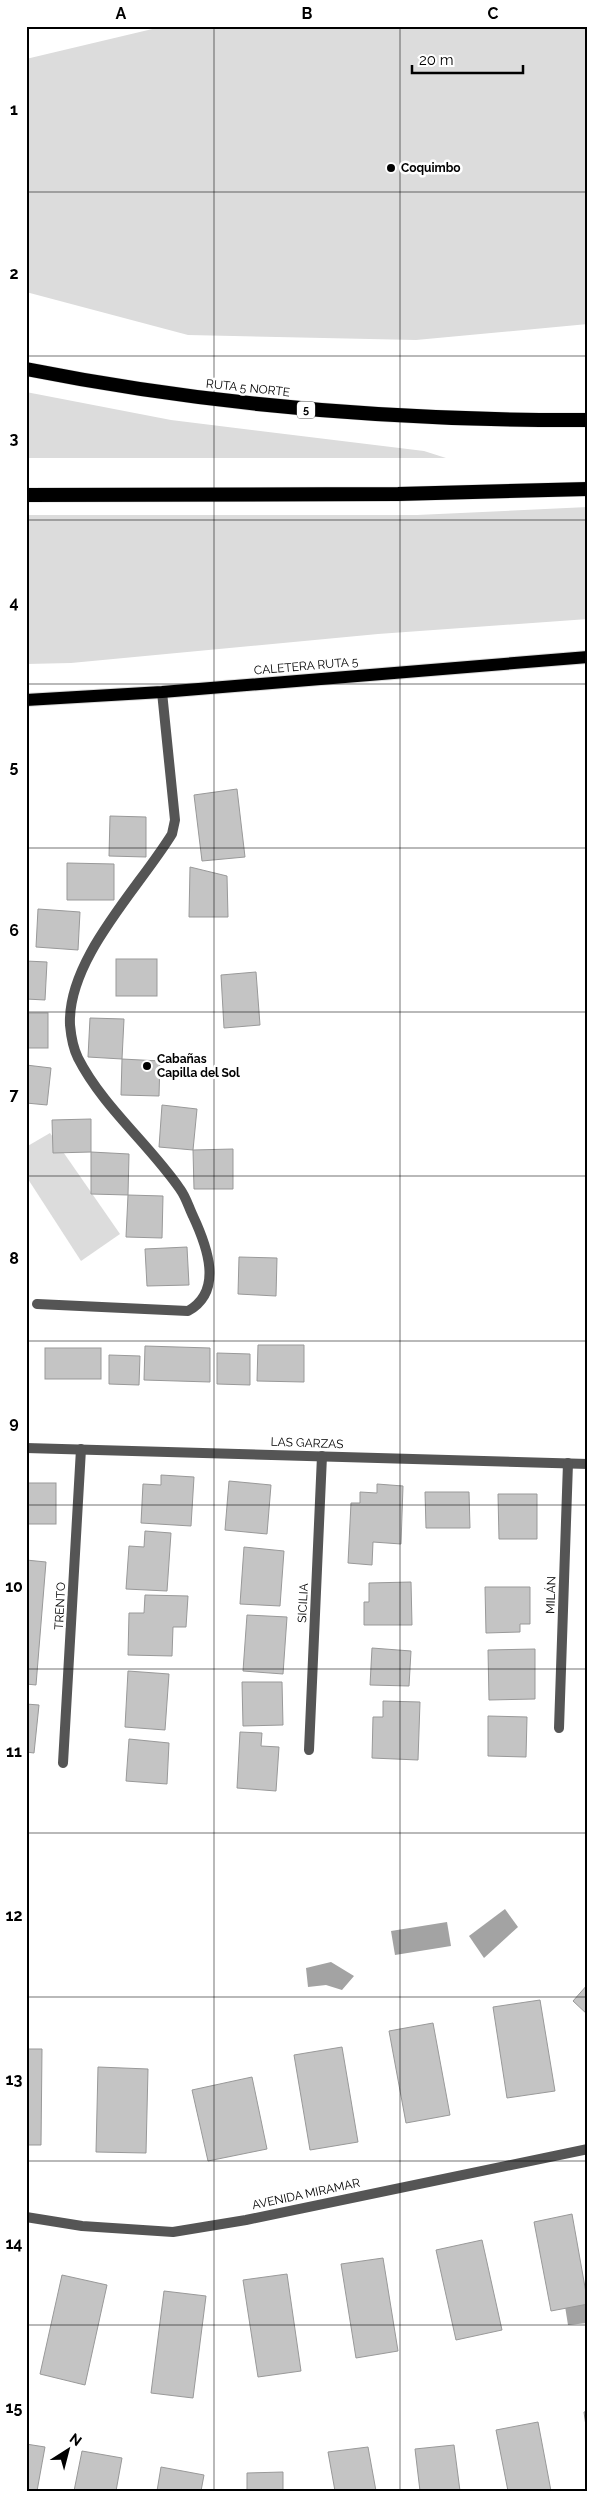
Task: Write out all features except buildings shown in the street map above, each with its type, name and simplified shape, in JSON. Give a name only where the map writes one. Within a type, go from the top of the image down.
[{"type":"highway","name":"RUTA 5 NORTE","points":[[26,369],[220,401],[288,408],[437,418],[588,420]]},
{"type":"highway","points":[[26,495],[388,494],[588,490]]},
{"type":"main road","name":"CALETERA RUTA 5","points":[[26,700],[162,692],[588,657]]},
{"type":"street","points":[[37,1304],[188,1311],[197,1306],[207,1290],[210,1275],[208,1253],[181,1190],[95,1083],[78,1057],[70,1023],[76,988],[82,969],[96,944],[172,834],[175,820],[162,692]]},
{"type":"street","name":"LAS GARZAS","points":[[26,1448],[588,1464]]},
{"type":"street","name":"TRENTO","points":[[63,1763],[81,1449]]},
{"type":"street","name":"SICILIA","points":[[309,1750],[322,1456]]},
{"type":"street","name":"MILÁN","points":[[559,1728],[568,1463]]},
{"type":"street","name":"AVENIDA MIRAMAR","points":[[26,2217],[82,2226],[173,2232],[246,2220],[588,2149]]},
{"type":"shaded area","points":[[165,26],[588,26],[588,324],[416,340],[188,335],[26,292],[26,59]]},
{"type":"shaded area","points":[[26,392],[171,420],[424,451],[446,458],[26,458]]},
{"type":"shaded area","points":[[588,507],[588,619],[378,634],[71,663],[26,664],[26,515],[417,515]]},
{"type":"shaded area","points":[[50,1133],[120,1234],[81,1261],[26,1176],[26,1147]]},
{"type":"shaded area","points":[[505,1909],[518,1927],[484,1958],[469,1936]]},
{"type":"shaded area","points":[[447,1922],[451,1946],[395,1955],[391,1931]]},
{"type":"shaded area","points":[[331,1962],[354,1976],[342,1990],[326,1985],[308,1987],[306,1968]]},
{"type":"shaded area","points":[[588,2297],[588,2323],[568,2325],[564,2300]]},
{"type":"place","name":"Coquimbo","points":[[391,168]]},
{"type":"place","name":"Cabañas Capilla del Sol","points":[[147,1066]]}]
